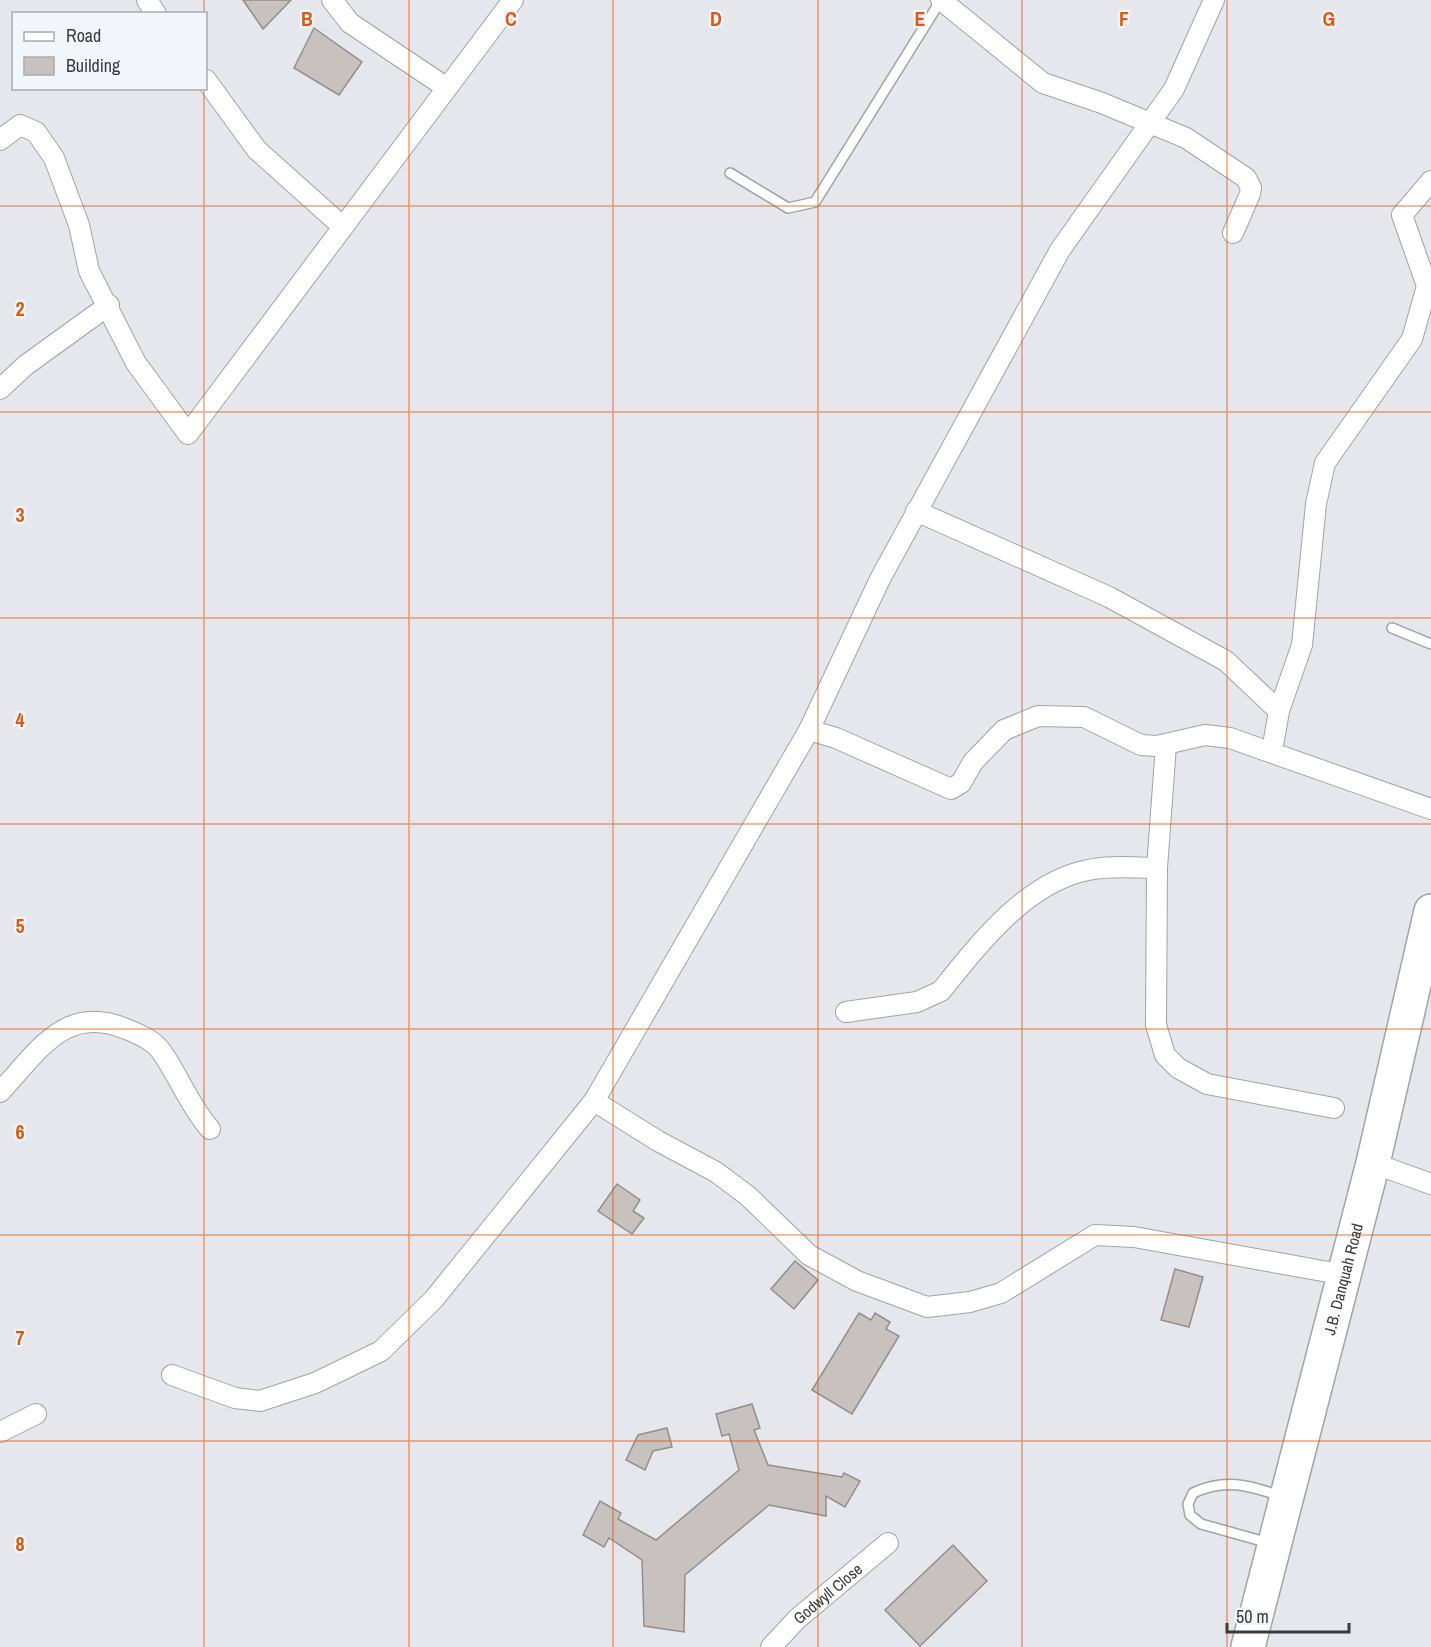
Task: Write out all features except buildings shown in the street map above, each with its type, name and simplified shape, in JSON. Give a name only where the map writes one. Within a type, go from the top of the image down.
[{"type":"highway","name":"J.B. Danquah Road","points":[[1248,1647],[1373,1163],[1431,911]]},
{"type":"street","points":[[332,0],[350,23],[447,88]]},
{"type":"street","points":[[0,140],[20,125],[36,132],[54,158],[79,225],[89,271],[109,305],[136,363],[188,434],[513,0]]},
{"type":"street","points":[[941,0],[1043,83],[1101,103],[1151,126],[1186,138],[1246,178],[1251,188],[1250,194],[1233,233]]},
{"type":"street","points":[[172,1375],[235,1398],[260,1401],[315,1383],[381,1351],[434,1299],[594,1101],[809,730],[880,579],[1060,250],[1151,126],[1174,89],[1214,0]]},
{"type":"street","points":[[207,81],[257,150],[344,227]]},
{"type":"street","points":[[1272,751],[1279,711],[1302,645],[1316,504],[1325,463],[1412,339],[1427,286],[1402,215],[1431,181]]},
{"type":"street","points":[[0,389],[26,364],[109,305]]},
{"type":"street","points":[[916,511],[1110,597],[1226,661],[1279,711]]},
{"type":"street","points":[[809,730],[836,738],[951,789],[961,783],[973,762],[1004,730],[1038,716],[1084,717],[1141,745],[1166,745],[1204,735],[1230,738],[1431,809]]},
{"type":"street","points":[[1166,745],[1157,868],[1155,1025],[1165,1055],[1178,1068],[1207,1084],[1334,1108]]},
{"type":"street","points":[[846,1012],[929,999],[941,991],[1017,908],[1049,884],[1089,870],[1157,868]]},
{"type":"street","points":[[0,1092],[61,1030],[88,1020],[110,1023],[149,1040],[160,1050],[187,1097],[210,1129]]},
{"type":"street","points":[[594,1101],[658,1141],[716,1172],[748,1196],[809,1255],[857,1281],[927,1306],[970,1302],[1001,1293],[1095,1235],[1134,1237],[1345,1275]]},
{"type":"street","points":[[1373,1163],[1431,1184]]},
{"type":"street","points":[[0,1432],[36,1414]]},
{"type":"street","name":"Godwyll Close","points":[[771,1647],[796,1619],[888,1543]]},
{"type":"lane","points":[[730,173],[788,208],[815,202],[941,0]]},
{"type":"lane","points":[[1392,628],[1431,644]]},
{"type":"lane","points":[[1273,1545],[1201,1524],[1190,1515],[1188,1504],[1193,1493],[1210,1485],[1245,1484],[1286,1497]]}]
